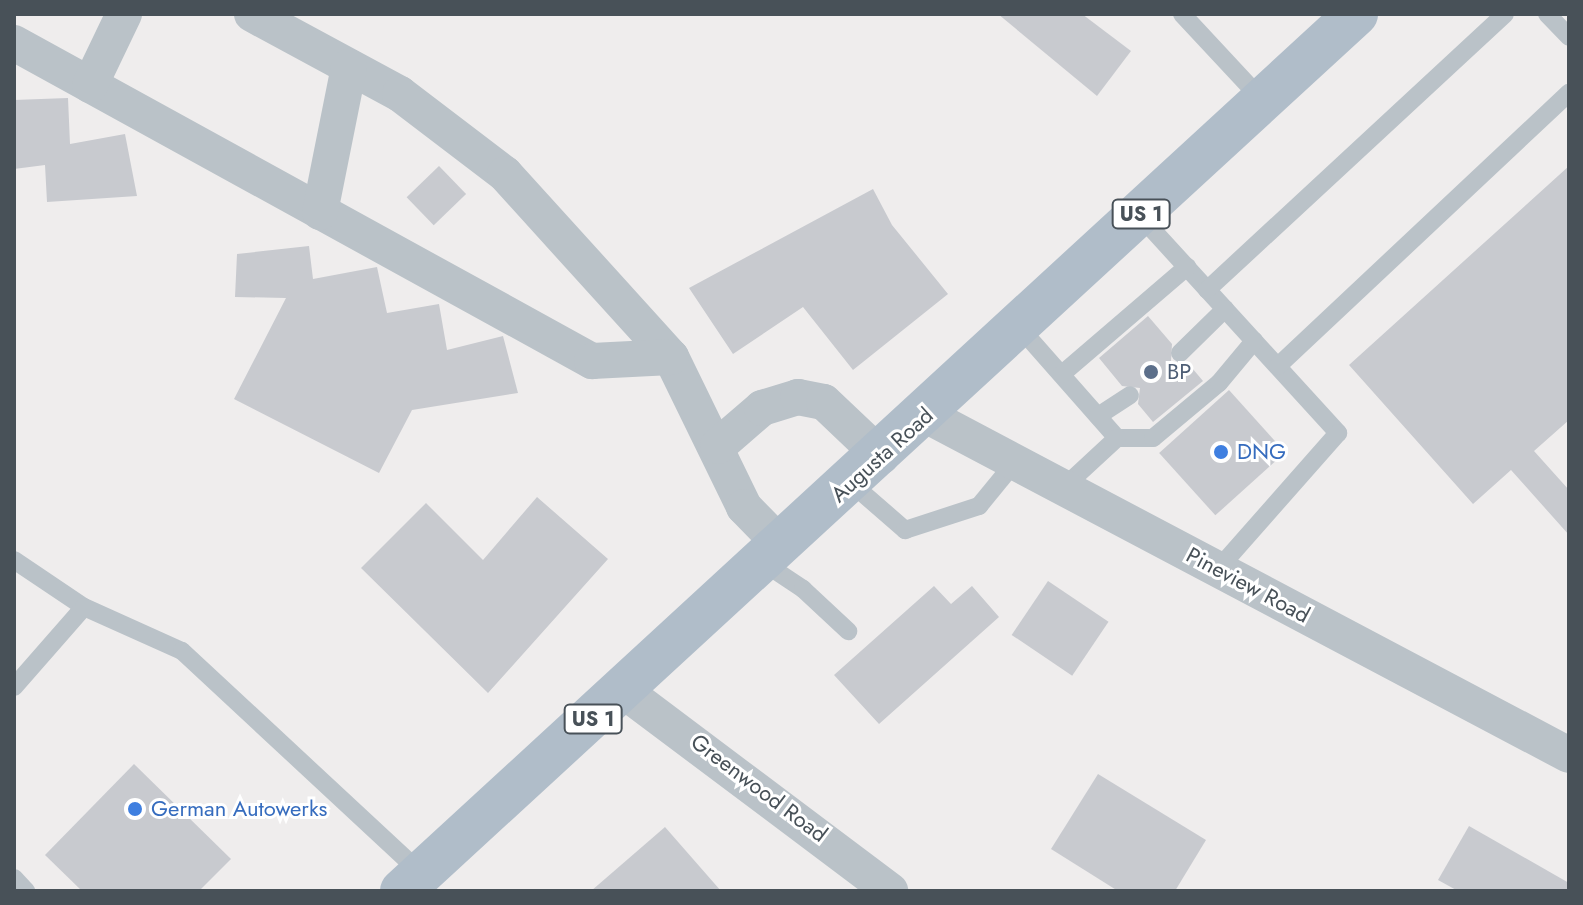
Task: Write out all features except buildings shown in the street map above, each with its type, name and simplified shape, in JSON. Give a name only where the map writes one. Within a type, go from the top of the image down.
[{"type":"main road","name":"Augusta Road","points":[[412,882],[926,415],[1356,14]]},
{"type":"street","points":[[90,85],[124,14]]},
{"type":"street","points":[[252,14],[400,94],[505,174],[671,357],[718,446],[744,507],[773,555]]},
{"type":"street","points":[[14,43],[592,361],[671,357]]},
{"type":"street","points":[[320,212],[349,67]]},
{"type":"street","points":[[718,446],[762,408],[798,397],[824,402],[866,470]]},
{"type":"street","name":"Pineview Road","points":[[926,415],[1569,755]]},
{"type":"street","name":"Greenwood Road","points":[[624,691],[890,891]]},
{"type":"lane","points":[[1182,14],[1263,101]]},
{"type":"lane","points":[[1207,290],[1505,14]]},
{"type":"lane","points":[[1547,14],[1569,37]]},
{"type":"lane","points":[[1278,366],[1569,93]]},
{"type":"lane","points":[[1140,216],[1338,433],[1218,569]]},
{"type":"lane","points":[[1062,374],[1187,267]]},
{"type":"lane","points":[[1180,353],[1225,309]]},
{"type":"lane","points":[[1020,328],[1117,438]]},
{"type":"lane","points":[[1064,487],[1117,438],[1153,438],[1219,383],[1254,341]]},
{"type":"lane","points":[[1098,416],[1130,395]]},
{"type":"lane","points":[[866,470],[905,530],[979,506],[1015,462]]},
{"type":"lane","points":[[773,555],[803,589],[848,631]]},
{"type":"lane","points":[[14,560],[84,607],[182,651],[412,882]]},
{"type":"lane","points":[[14,687],[84,607]]},
{"type":"lane","points":[[14,878],[26,891]]},
{"type":"place","name":"BP","points":[[1151,372]]},
{"type":"place","name":"DNG","points":[[1221,452]]},
{"type":"place","name":"German Autowerks","points":[[135,809]]}]
